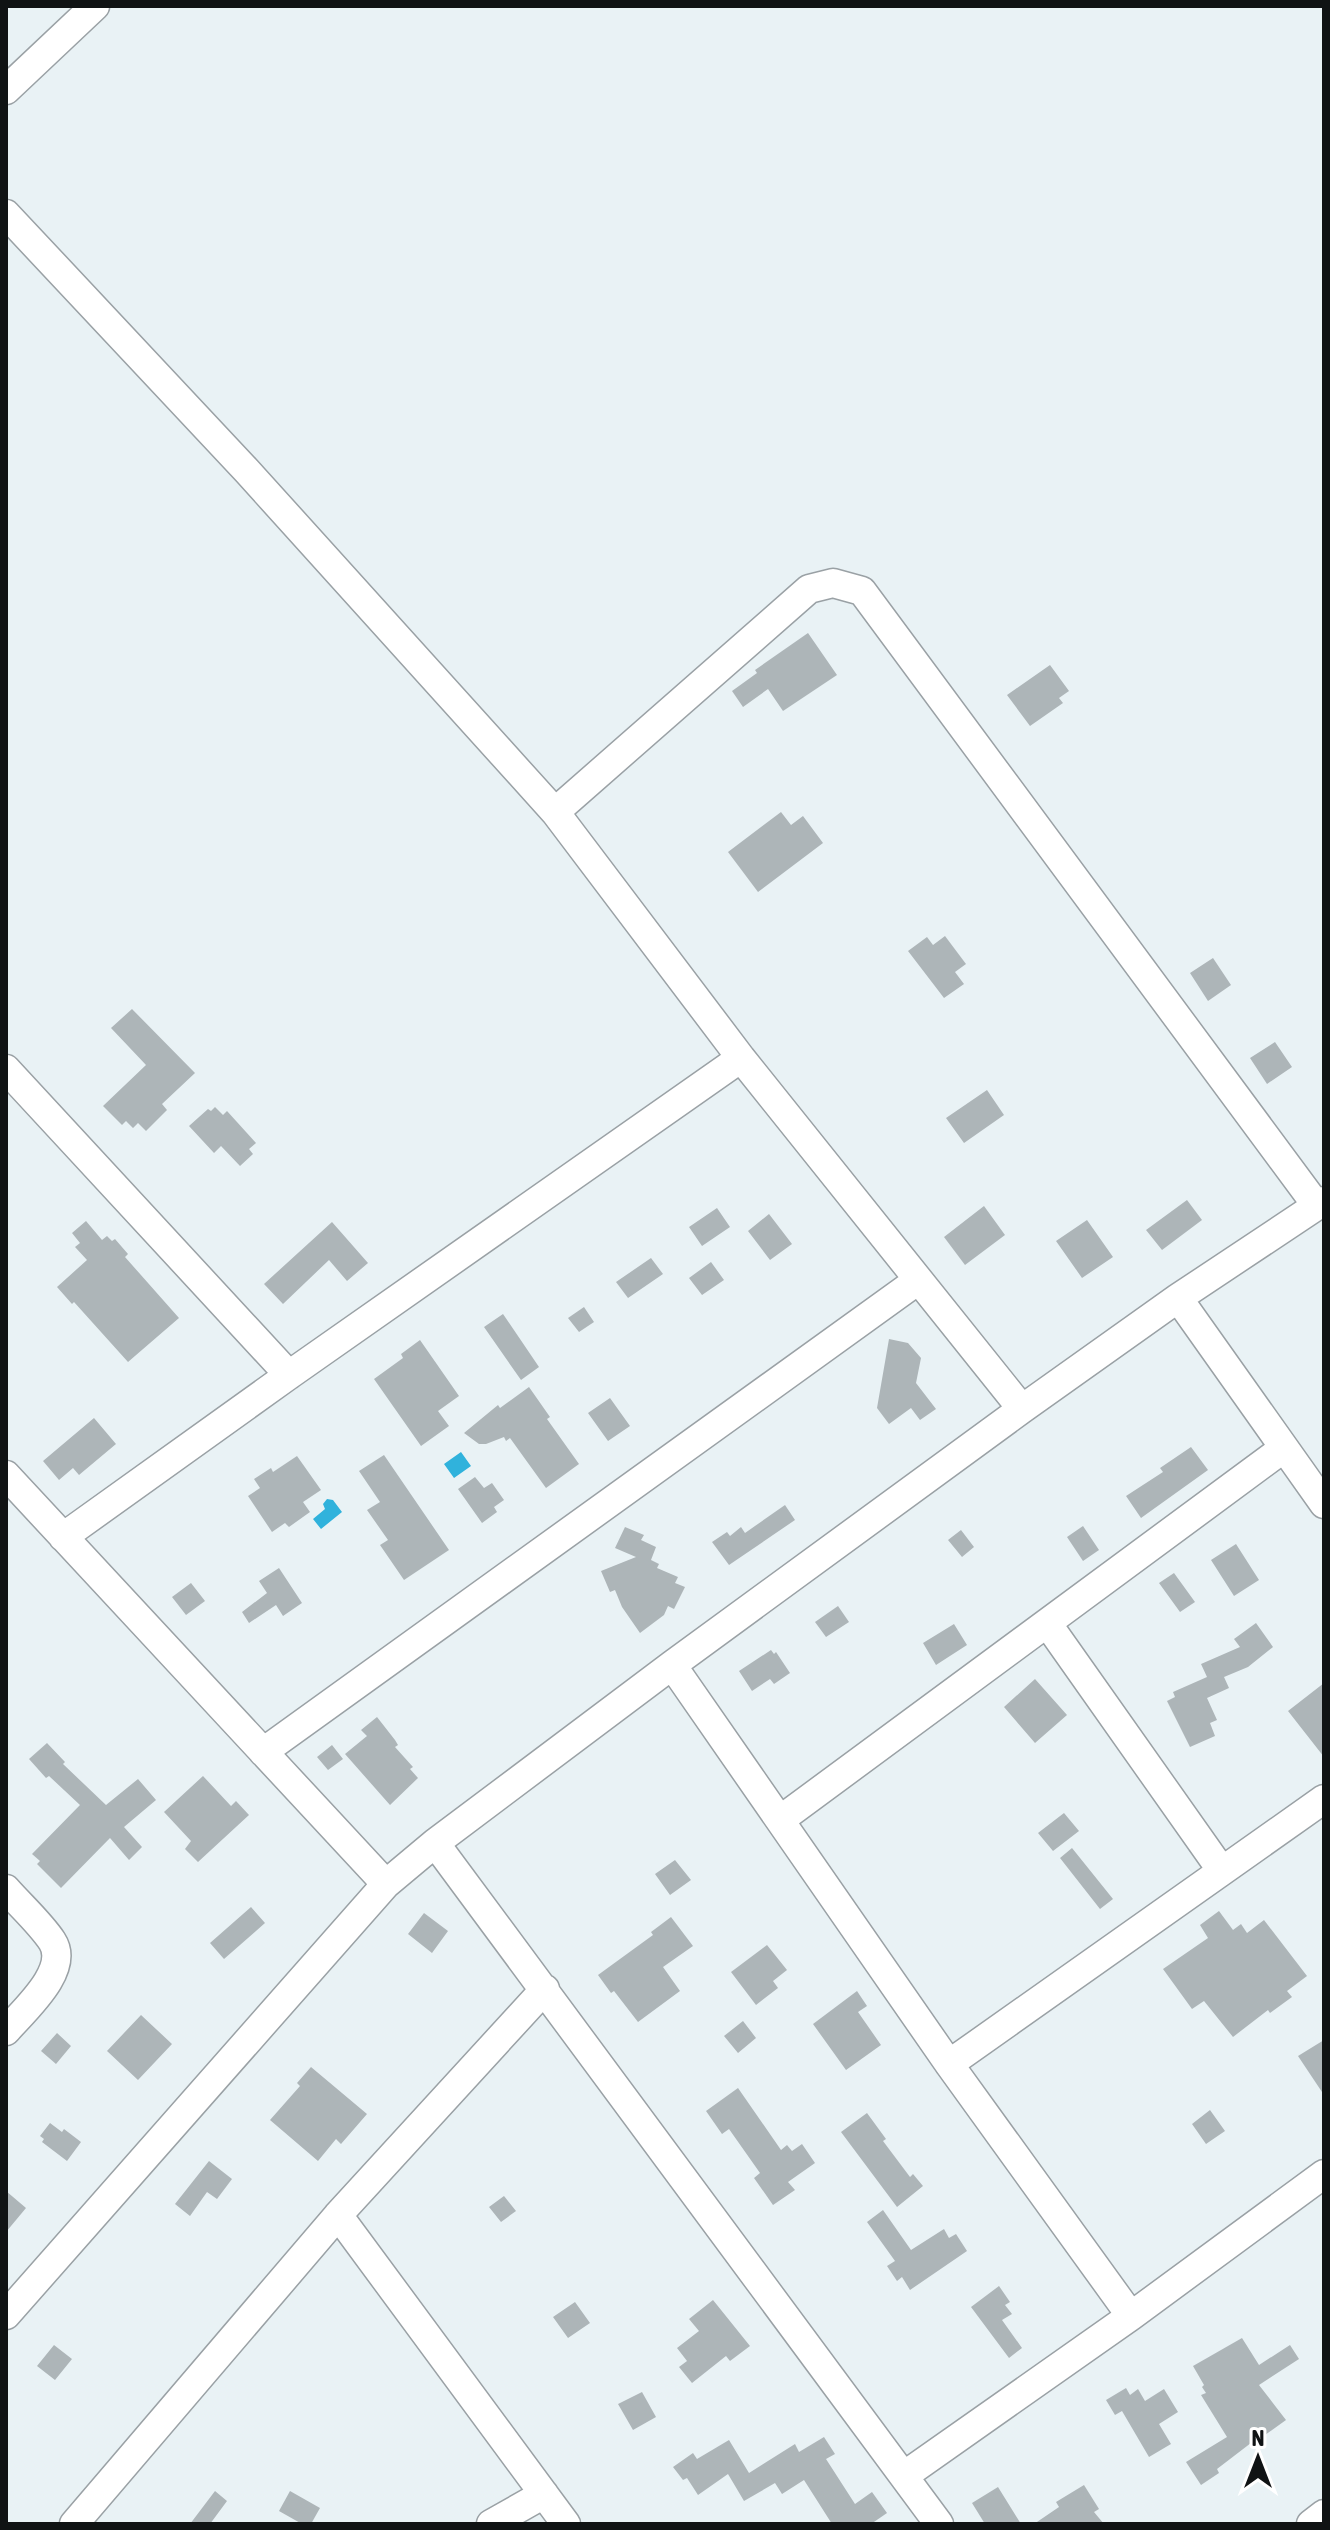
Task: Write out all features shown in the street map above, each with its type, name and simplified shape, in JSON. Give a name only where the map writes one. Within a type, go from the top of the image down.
[{"type":"street","points":[[6,90],[95,6]]},
{"type":"street","points":[[6,214],[247,471],[555,812],[741,1058],[1022,1409]]},
{"type":"street","points":[[6,2315],[386,1884],[435,1843],[672,1665],[1022,1409],[1178,1298],[1320,1204],[862,591],[833,583],[809,589],[555,812]]},
{"type":"street","points":[[63,1537],[741,1058]]},
{"type":"street","points":[[6,1069],[289,1375]]},
{"type":"street","points":[[263,1752],[917,1281]]},
{"type":"street","points":[[1178,1298],[1324,1504]]},
{"type":"street","points":[[780,1820],[1284,1448]]},
{"type":"street","points":[[6,1475],[386,1884]]},
{"type":"street","points":[[1047,1623],[1222,1871]]},
{"type":"street","points":[[672,1665],[949,2064],[1131,2316]]},
{"type":"street","points":[[949,2064],[1324,1799]]},
{"type":"street","points":[[435,1843],[939,2524]]},
{"type":"street","points":[[6,1889],[53,1943],[57,1958],[50,1980],[6,2031]]},
{"type":"street","points":[[84,2521],[338,2215],[545,1989]]},
{"type":"street","points":[[905,2475],[1131,2316],[1324,2174]]},
{"type":"street","points":[[338,2215],[566,2524]]},
{"type":"street","points":[[491,2524],[544,2494]]},
{"type":"street","points":[[1311,2524],[1324,2514]]},
{"type":"water","points":[[461,1452],[471,1466],[454,1478],[444,1464]]},
{"type":"water","points":[[327,1499],[333,1500],[342,1512],[321,1529],[313,1519],[325,1509],[323,1504]]},
{"type":"building","points":[[808,633],[837,675],[783,711],[768,689],[743,707],[732,691],[757,673],[755,670]]},
{"type":"building","points":[[1050,665],[1069,691],[1059,698],[1063,703],[1030,726],[1007,695]]},
{"type":"building","points":[[781,812],[791,825],[803,816],[823,843],[758,892],[728,852]]},
{"type":"building","points":[[945,936],[966,964],[955,972],[964,984],[944,998],[908,951],[927,937],[933,945]]},
{"type":"building","points":[[1213,958],[1231,985],[1208,1001],[1190,973]]},
{"type":"building","points":[[132,1009],[195,1073],[162,1104],[167,1110],[146,1131],[138,1123],[133,1128],[126,1121],[122,1125],[103,1106],[146,1065],[111,1028]]},
{"type":"building","points":[[1275,1042],[1292,1067],[1267,1084],[1250,1058]]},
{"type":"building","points":[[987,1090],[1004,1115],[964,1143],[946,1118]]},
{"type":"building","points":[[215,1107],[223,1115],[227,1111],[256,1143],[249,1149],[253,1154],[240,1166],[221,1146],[214,1153],[189,1126],[208,1109],[211,1111]]},
{"type":"building","points":[[1187,1200],[1202,1220],[1162,1250],[1146,1230]]},
{"type":"building","points":[[984,1206],[1005,1235],[965,1265],[944,1237]]},
{"type":"building","points":[[717,1208],[730,1227],[702,1246],[689,1227]]},
{"type":"building","points":[[769,1214],[792,1244],[770,1260],[748,1231]]},
{"type":"building","points":[[1087,1220],[1113,1257],[1082,1278],[1056,1241]]},
{"type":"building","points":[[86,1221],[102,1240],[107,1236],[112,1241],[115,1239],[128,1254],[125,1257],[179,1318],[128,1362],[57,1287],[87,1260],[75,1247],[80,1243],[72,1233]]},
{"type":"building","points":[[332,1222],[368,1263],[347,1281],[329,1260],[283,1304],[264,1284]]},
{"type":"building","points":[[651,1258],[663,1274],[628,1298],[616,1282]]},
{"type":"building","points":[[711,1262],[724,1280],[702,1295],[689,1278]]},
{"type":"building","points":[[584,1307],[594,1322],[579,1332],[568,1318]]},
{"type":"building","points":[[503,1314],[539,1367],[521,1380],[484,1327]]},
{"type":"building","points":[[889,1339],[908,1343],[921,1358],[916,1383],[936,1409],[920,1420],[911,1408],[889,1424],[877,1408]]},
{"type":"building","points":[[420,1340],[459,1396],[438,1411],[449,1426],[421,1446],[374,1379],[403,1358],[401,1354]]},
{"type":"building","points":[[529,1387],[579,1464],[546,1488],[510,1438],[479,1444],[464,1433],[498,1405],[500,1408]]},
{"type":"building","points":[[610,1398],[630,1426],[608,1441],[588,1413]]},
{"type":"building","points":[[94,1418],[116,1444],[79,1475],[73,1468],[59,1480],[43,1461]]},
{"type":"building","points":[[1191,1447],[1208,1470],[1141,1518],[1126,1496],[1163,1472],[1160,1468]]},
{"type":"building","points":[[384,1455],[449,1550],[404,1580],[380,1545],[388,1540],[367,1510],[380,1502],[359,1471]]},
{"type":"building","points":[[297,1456],[321,1490],[303,1502],[310,1512],[289,1527],[285,1523],[272,1532],[248,1496],[260,1488],[254,1479],[271,1468],[273,1472]]},
{"type":"building","points":[[475,1477],[484,1488],[492,1483],[504,1500],[494,1507],[497,1512],[482,1523],[458,1489]]},
{"type":"building","points":[[785,1505],[795,1520],[729,1565],[712,1542],[727,1532],[730,1536],[741,1527],[745,1533]]},
{"type":"building","points":[[1083,1526],[1099,1550],[1083,1561],[1067,1537]]},
{"type":"building","points":[[625,1527],[644,1535],[641,1540],[656,1547],[651,1560],[659,1564],[657,1568],[678,1577],[675,1583],[685,1587],[674,1609],[668,1606],[664,1615],[640,1633],[622,1607],[615,1590],[610,1592],[601,1571],[636,1557],[615,1548]]},
{"type":"building","points":[[961,1530],[974,1547],[962,1557],[948,1540]]},
{"type":"building","points":[[1236,1544],[1259,1580],[1234,1596],[1211,1560]]},
{"type":"building","points":[[279,1568],[302,1603],[283,1616],[276,1605],[249,1623],[242,1612],[267,1593],[259,1581]]},
{"type":"building","points":[[1174,1573],[1195,1602],[1180,1612],[1159,1583]]},
{"type":"building","points":[[191,1583],[205,1601],[186,1615],[172,1597]]},
{"type":"building","points":[[838,1606],[849,1622],[826,1637],[815,1622]]},
{"type":"building","points":[[1256,1623],[1273,1647],[1248,1667],[1224,1677],[1229,1688],[1207,1698],[1217,1720],[1210,1723],[1215,1736],[1190,1747],[1167,1701],[1175,1697],[1173,1692],[1207,1677],[1201,1664],[1240,1647],[1234,1639]]},
{"type":"building","points":[[954,1624],[967,1645],[936,1665],[923,1643]]},
{"type":"building","points":[[771,1650],[774,1654],[776,1652],[790,1673],[774,1684],[770,1679],[752,1691],[739,1671]]},
{"type":"building","points":[[1035,1679],[1067,1715],[1035,1743],[1004,1707]]},
{"type":"building","points":[[1324,1683],[1324,1757],[1288,1711]]},
{"type":"building","points":[[377,1717],[418,1778],[390,1805],[345,1754],[367,1736],[361,1730]]},
{"type":"building","points":[[47,1743],[65,1762],[63,1764],[106,1805],[138,1779],[156,1800],[124,1827],[142,1847],[129,1860],[110,1838],[61,1888],[37,1864],[40,1861],[32,1854],[80,1805],[49,1776],[46,1778],[29,1759]]},
{"type":"building","points":[[332,1745],[343,1759],[328,1770],[317,1757]]},
{"type":"building","points":[[203,1776],[231,1806],[236,1801],[249,1815],[198,1862],[185,1849],[191,1841],[164,1812]]},
{"type":"building","points":[[1064,1813],[1079,1831],[1053,1851],[1038,1833]]},
{"type":"building","points":[[1072,1848],[1113,1899],[1100,1909],[1060,1858]]},
{"type":"building","points":[[675,1860],[691,1880],[670,1895],[655,1874]]},
{"type":"building","points":[[251,1907],[265,1923],[224,1959],[210,1943]]},
{"type":"building","points":[[1219,1911],[1233,1930],[1241,1924],[1247,1933],[1264,1920],[1307,1976],[1287,1991],[1292,1997],[1270,2013],[1268,2010],[1233,2037],[1204,2001],[1192,2009],[1163,1969],[1208,1938],[1200,1925]]},
{"type":"building","points":[[424,1913],[448,1931],[432,1953],[408,1934]]},
{"type":"building","points":[[671,1917],[693,1946],[663,1967],[680,1991],[638,2022],[598,1975],[653,1935],[651,1932]]},
{"type":"building","points":[[767,1945],[787,1970],[773,1981],[778,1988],[756,2005],[731,1972]]},
{"type":"building","points":[[857,1991],[867,2006],[858,2012],[881,2045],[846,2070],[813,2024]]},
{"type":"building","points":[[141,2015],[172,2044],[138,2080],[107,2051]]},
{"type":"building","points":[[743,2021],[756,2038],[738,2053],[724,2036]]},
{"type":"building","points":[[57,2033],[71,2046],[56,2064],[41,2051]]},
{"type":"building","points":[[1324,2040],[1324,2095],[1298,2056]]},
{"type":"building","points":[[311,2067],[367,2114],[341,2144],[336,2139],[318,2161],[270,2120],[300,2086],[297,2083]]},
{"type":"building","points":[[738,2088],[781,2150],[787,2145],[792,2151],[802,2144],[815,2163],[788,2182],[795,2190],[773,2205],[754,2178],[760,2173],[729,2129],[722,2134],[706,2111]]},
{"type":"building","points":[[1210,2110],[1225,2131],[1206,2144],[1192,2124]]},
{"type":"building","points":[[867,2113],[910,2177],[913,2174],[923,2186],[897,2207],[841,2132]]},
{"type":"building","points":[[50,2123],[81,2142],[67,2161],[42,2142],[44,2139],[40,2136]]},
{"type":"building","points":[[209,2161],[232,2179],[217,2199],[207,2192],[190,2216],[175,2204]]},
{"type":"building","points":[[6,2191],[26,2208],[6,2232]]},
{"type":"building","points":[[504,2196],[516,2211],[501,2222],[489,2207]]},
{"type":"building","points":[[883,2210],[911,2250],[944,2229],[949,2238],[956,2234],[967,2251],[910,2290],[902,2277],[897,2281],[887,2266],[895,2261],[867,2222]]},
{"type":"building","points":[[999,2286],[1010,2302],[1005,2305],[1012,2314],[1002,2320],[1022,2348],[1009,2358],[971,2307]]},
{"type":"building","points":[[713,2300],[750,2346],[730,2361],[726,2356],[692,2383],[679,2367],[687,2361],[677,2348],[699,2331],[689,2319]]},
{"type":"building","points":[[575,2302],[590,2323],[568,2338],[553,2317]]},
{"type":"building","points":[[1242,2338],[1259,2365],[1290,2345],[1299,2359],[1259,2385],[1286,2420],[1264,2433],[1201,2485],[1186,2462],[1227,2437],[1201,2395],[1206,2393],[1202,2387],[1204,2385],[1193,2366]]},
{"type":"building","points":[[54,2345],[72,2359],[55,2380],[37,2366]]},
{"type":"building","points":[[1126,2388],[1130,2395],[1138,2389],[1145,2401],[1164,2389],[1178,2412],[1159,2424],[1171,2444],[1149,2457],[1122,2411],[1115,2415],[1106,2400]]},
{"type":"building","points":[[642,2392],[656,2417],[633,2430],[618,2404]]},
{"type":"building","points":[[824,2437],[835,2454],[826,2459],[855,2504],[872,2492],[887,2513],[871,2524],[832,2524],[804,2480],[782,2494],[775,2483],[744,2501],[728,2474],[698,2495],[687,2478],[683,2480],[673,2467],[693,2453],[697,2459],[729,2440],[749,2473],[795,2444],[799,2452]]},
{"type":"building","points":[[1084,2485],[1099,2509],[1094,2512],[1104,2524],[1034,2524],[1059,2507],[1056,2502]]},
{"type":"building","points":[[998,2487],[1021,2524],[985,2524],[972,2503]]},
{"type":"building","points":[[215,2491],[227,2501],[210,2524],[190,2524]]},
{"type":"building","points":[[290,2491],[320,2508],[311,2524],[302,2524],[279,2511]]}]
